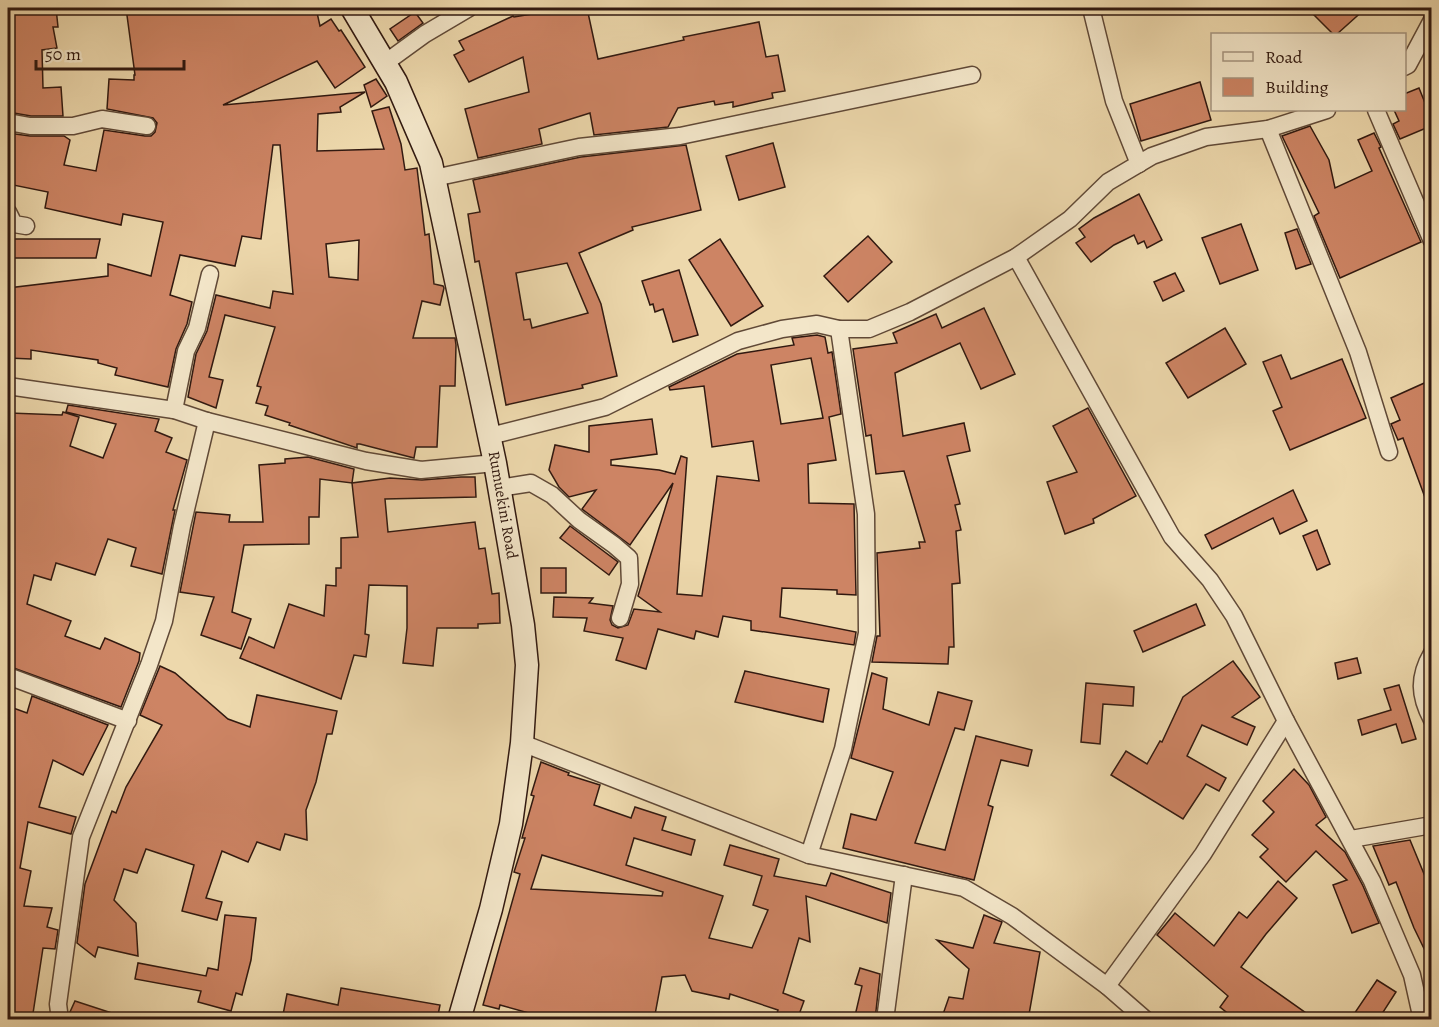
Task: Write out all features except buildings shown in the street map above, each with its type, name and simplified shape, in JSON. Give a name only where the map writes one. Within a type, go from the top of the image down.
[{"type":"street","name":"Rumuekini Road","points":[[352,8],[396,82],[431,163],[490,436],[523,625],[527,665],[522,743],[511,824],[491,909],[459,1020]]},
{"type":"street","points":[[385,63],[425,34],[469,8]]},
{"type":"street","points":[[1091,8],[1114,100],[1139,164]]},
{"type":"street","points":[[1406,66],[1431,20]]},
{"type":"street","points":[[434,178],[579,147],[680,136],[972,75]]},
{"type":"street","points":[[490,436],[605,407],[738,341],[783,329],[817,324],[839,329],[869,329],[910,312],[1016,257],[1070,219],[1108,182],[1152,156],[1206,137],[1268,129],[1324,111]]},
{"type":"street","points":[[1376,111],[1431,241]]},
{"type":"street","points":[[8,123],[30,126],[73,126],[102,119],[147,126]]},
{"type":"street","points":[[1268,129],[1358,352],[1389,452]]},
{"type":"street","points":[[8,212],[14,224],[26,226]]},
{"type":"street","points":[[1016,257],[1172,537],[1210,580],[1234,616],[1286,721],[1372,881],[1412,975],[1422,1020]]},
{"type":"street","points":[[174,410],[186,351],[197,328],[210,274]]},
{"type":"street","points":[[809,855],[843,749],[867,633],[866,514],[839,329]]},
{"type":"street","points":[[8,386],[174,410],[207,421],[366,461],[421,470],[495,463]]},
{"type":"street","points":[[60,1020],[58,1004],[81,837],[128,721],[164,621],[182,526],[207,421]]},
{"type":"street","points":[[500,488],[531,483],[552,495],[579,520],[614,544],[628,558],[630,584],[620,618]]},
{"type":"street","points":[[1431,653],[1425,665],[1420,688],[1431,720]]},
{"type":"street","points":[[8,676],[128,721]]},
{"type":"street","points":[[1107,986],[1203,854],[1286,721]]},
{"type":"street","points":[[522,743],[809,855],[964,888],[1012,916],[1107,986],[1146,1020]]},
{"type":"street","points":[[1351,839],[1431,825]]},
{"type":"street","points":[[885,1020],[904,875]]}]
